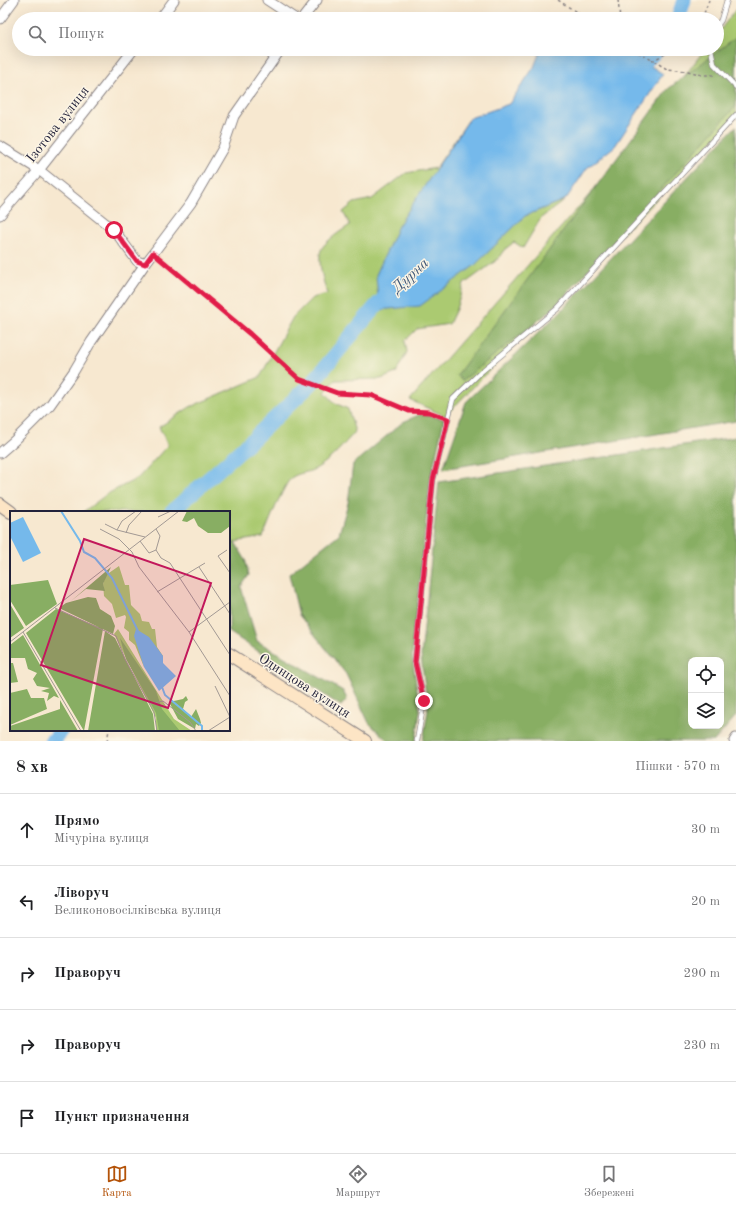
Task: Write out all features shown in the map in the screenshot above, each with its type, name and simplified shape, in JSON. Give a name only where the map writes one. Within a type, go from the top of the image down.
[{"type":"main road","points":[[0,504],[10,511]]},
{"type":"main road","name":"Одинцова вулиця","points":[[230,655],[365,741]]},
{"type":"street","points":[[0,19],[14,0]]},
{"type":"street","points":[[165,12],[174,0]]},
{"type":"street","points":[[267,0],[285,12]]},
{"type":"street","points":[[308,12],[318,0]]},
{"type":"street","name":"Ізотова вулиця","points":[[0,215],[40,170],[129,56]]},
{"type":"street","points":[[0,453],[16,440],[50,405],[145,264],[191,203],[223,148],[234,116],[276,56]]},
{"type":"street","points":[[0,146],[40,170],[114,230],[137,261],[145,264]]},
{"type":"lane","points":[[723,12],[727,0]]},
{"type":"lane","points":[[712,56],[714,64],[736,87]]},
{"type":"lane","points":[[417,741],[424,701],[415,662],[433,480],[453,399],[482,371],[557,309],[736,115]]},
{"type":"path","points":[[558,0],[576,12]]},
{"type":"path","points":[[618,0],[619,12]]},
{"type":"path","points":[[705,12],[709,0]]},
{"type":"path","points":[[644,56],[667,69],[688,71],[702,75],[716,75],[732,83]]},
{"type":"path","points":[[652,61],[661,56]]},
{"type":"path","points":[[153,253],[250,334],[299,379],[337,393],[371,395],[409,411],[429,412],[448,419]]},
{"type":"path","points":[[107,741],[109,731]]},
{"type":"green space","points":[[736,9],[736,117],[445,416],[410,400],[626,153],[700,56],[724,56],[724,25]]},
{"type":"green space","points":[[736,37],[736,106],[554,308],[462,381],[457,375],[668,89],[711,56],[724,56],[724,46]]},
{"type":"green space","points":[[470,118],[525,216],[566,199],[541,218],[523,248],[514,242],[504,250],[497,260],[464,284],[456,309],[449,324],[417,329],[405,341],[407,352],[396,373],[381,379],[335,380],[325,392],[335,403],[348,409],[355,432],[328,460],[314,470],[291,478],[280,497],[263,537],[235,542],[230,545],[230,511],[84,511],[107,494],[138,478],[168,445],[159,427],[190,407],[260,377],[293,317],[312,298],[327,294],[321,272],[320,254],[326,243],[350,225],[343,212],[354,203],[372,199],[406,173],[436,168]]},
{"type":"green space","points":[[736,126],[736,421],[443,469],[466,402],[559,313]]},
{"type":"green space","points":[[421,414],[444,419],[430,481],[412,656],[420,711],[416,741],[388,741],[369,723],[346,674],[299,615],[289,574],[339,534],[348,503],[353,464],[403,422]]},
{"type":"green space","points":[[736,437],[736,716],[714,741],[423,741],[428,710],[421,656],[439,482]]},
{"type":"green space","points":[[235,542],[245,559],[249,575],[241,587],[257,641],[343,691],[347,699],[341,706],[230,633],[230,545]]},
{"type":"water","points":[[538,56],[636,56],[663,74],[615,146],[587,168],[566,199],[525,216],[474,266],[420,306],[379,310],[376,275],[398,226],[470,118],[509,104],[534,67]]},
{"type":"waterway","name":"Дурна","points":[[680,12],[684,0]]},
{"type":"waterway","name":"Дурна","points":[[630,75],[651,56]]},
{"type":"waterway","name":"Дурна","points":[[172,511],[253,439],[311,384],[376,306],[393,290]]},
{"type":"waterway","name":"Дурна","points":[[51,741],[54,740],[60,731]]},
{"type":"route","points":[[114,230],[137,261],[145,264],[153,253],[250,334],[299,379],[317,387],[337,393],[371,395],[409,411],[429,412],[448,419],[433,480],[415,662],[424,701]]}]
